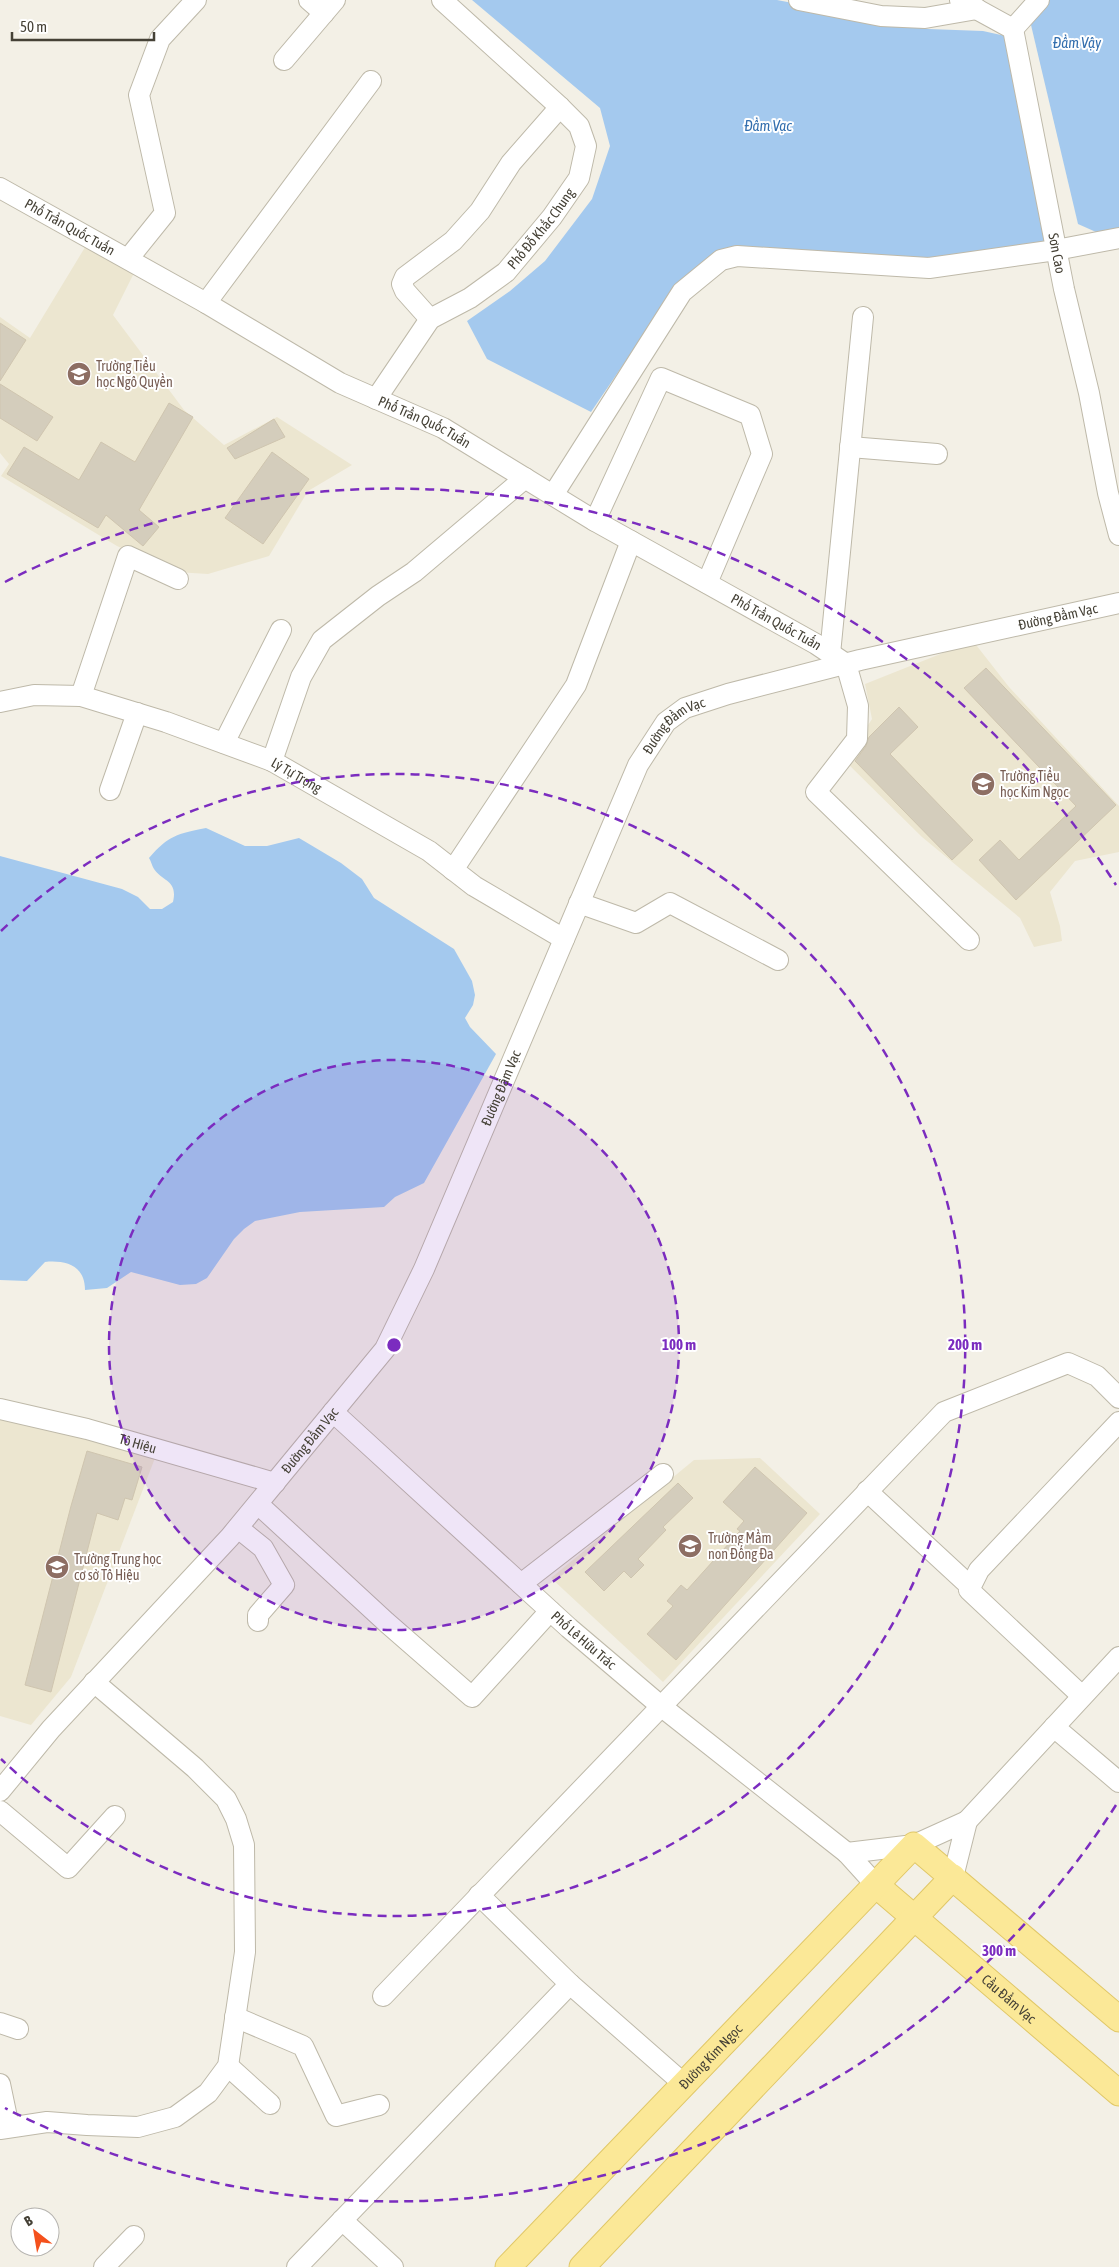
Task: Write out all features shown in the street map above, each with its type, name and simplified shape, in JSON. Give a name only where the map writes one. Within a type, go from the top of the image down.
[{"type":"main road","points":[[914,1845],[1119,2019]]},
{"type":"main road","name":"Đường Kim Ngọc","points":[[508,2267],[914,1845]]},
{"type":"main road","points":[[582,2267],[952,1877]]},
{"type":"main road","name":"Cầu Đầm Vạc","points":[[876,1885],[1119,2092]]},
{"type":"street","points":[[128,260],[165,213],[139,95],[160,40],[196,0]]},
{"type":"street","points":[[284,60],[329,7],[309,0]]},
{"type":"street","name":"Phố Đỗ Khắc Chung","points":[[376,399],[430,318],[470,298],[506,272],[552,217],[579,178],[586,146],[579,126],[442,0]]},
{"type":"street","points":[[799,0],[881,16],[925,18],[969,5],[1013,29],[1039,0]]},
{"type":"street","name":"Sơn Cao","points":[[1013,29],[1056,250],[1119,535]]},
{"type":"street","points":[[206,303],[371,81]]},
{"type":"street","points":[[430,318],[405,291],[402,284],[405,278],[453,240],[480,211],[511,163],[560,107]]},
{"type":"street","name":"Phố Trần Quốc Tuấn","points":[[0,188],[206,303],[340,383],[443,428],[595,521],[838,659]]},
{"type":"street","points":[[553,495],[682,292],[721,260],[737,256],[929,268],[1056,250],[1119,238]]},
{"type":"street","points":[[863,317],[850,447],[838,659],[858,706],[857,739],[816,792],[969,940]]},
{"type":"street","points":[[595,521],[661,378],[750,415],[762,454],[707,583]]},
{"type":"street","points":[[850,447],[937,454]]},
{"type":"street","points":[[272,762],[301,677],[322,640],[378,596],[414,572],[525,478]]},
{"type":"street","points":[[453,870],[576,685],[630,541]]},
{"type":"street","points":[[81,696],[128,556],[178,578]]},
{"type":"street","name":"Đường Đầm Vạc","points":[[0,1790],[51,1729],[238,1528],[385,1348],[424,1268],[638,765],[666,722],[685,708],[838,659],[1119,603]]},
{"type":"street","points":[[224,743],[281,630]]},
{"type":"street","name":"Lý Tự Trọng","points":[[0,702],[34,696],[81,696],[224,743],[272,762],[429,851],[474,886],[564,939]]},
{"type":"street","points":[[110,790],[137,713]]},
{"type":"street","points":[[579,903],[636,923],[670,903],[778,960]]},
{"type":"street","points":[[383,1996],[944,1412],[1068,1363],[1097,1376],[1119,1398]]},
{"type":"street","name":"Tô Hiệu","points":[[0,1408],[87,1429],[275,1483]]},
{"type":"street","name":"Phố Lê Hữu Trác","points":[[333,1412],[550,1611],[662,1707],[847,1854],[876,1885]]},
{"type":"street","points":[[1082,1696],[983,1605],[970,1590],[979,1570],[1119,1422]]},
{"type":"street","points":[[521,1584],[663,1474]]},
{"type":"street","points":[[867,1491],[971,1587]]},
{"type":"street","points":[[258,1504],[386,1622],[472,1697],[550,1611]]},
{"type":"street","points":[[238,1528],[263,1548],[284,1585],[258,1615],[258,1621]]},
{"type":"street","points":[[847,1854],[914,1845],[968,1821],[1119,1657]]},
{"type":"street","points":[[0,2084],[4,2128],[47,2122],[138,2127],[175,2117],[208,2093],[228,2066],[245,1952],[244,1845],[236,1819],[226,1799],[195,1768],[94,1682]]},
{"type":"street","points":[[1054,1727],[1119,1782]]},
{"type":"street","points":[[0,1811],[68,1868],[115,1816]]},
{"type":"street","points":[[952,1877],[968,1821]]},
{"type":"street","points":[[479,1895],[570,1984],[684,2084]]},
{"type":"street","points":[[297,2267],[570,1984]]},
{"type":"street","points":[[235,2017],[303,2046],[336,2116],[379,2105]]},
{"type":"street","points":[[228,2066],[270,2104]]},
{"type":"street","points":[[342,2220],[392,2267]]},
{"type":"street","points":[[104,2267],[134,2236]]},
{"type":"shaded area","name":"Trường Tiểu học Ngô Quyền","points":[[87,244],[134,273],[113,315],[184,410],[224,445],[277,417],[352,465],[308,491],[269,556],[208,574],[176,572],[117,546],[1,476],[9,464],[0,453],[0,317],[30,338]]},
{"type":"shaded area","name":"Trường Tiểu học Kim Ngọc","points":[[973,641],[1009,687],[1119,806],[1119,852],[1075,861],[1050,892],[1060,926],[1062,941],[1034,947],[1020,918],[922,837],[845,761],[872,719],[865,684]]},
{"type":"shaded area","name":"Trường Trung học cơ sở Tô Hiệu","points":[[0,1415],[155,1458],[71,1677],[31,1725],[0,1716]]},
{"type":"shaded area","name":"Trường Mầm non Đống Đa","points":[[760,1458],[820,1514],[663,1682],[551,1578],[694,1460]]},
{"type":"water","name":"Đầm Vạc","points":[[472,0],[777,0],[928,29],[983,31],[1010,37],[1048,240],[1027,248],[930,260],[769,250],[676,287],[591,412],[487,359],[467,321],[510,291],[545,261],[592,199],[610,146],[600,108]]},
{"type":"water","name":"Đầm Vậy","points":[[1047,0],[1119,0],[1119,233],[1105,236],[1078,224],[1031,25]]},
{"type":"water","points":[[206,828],[245,846],[267,846],[299,838],[341,863],[362,879],[374,898],[454,949],[472,981],[475,995],[473,1005],[465,1018],[470,1027],[496,1054],[424,1183],[395,1197],[384,1207],[300,1212],[255,1221],[234,1239],[207,1278],[196,1284],[180,1285],[131,1272],[107,1288],[85,1290],[82,1275],[78,1270],[66,1263],[60,1262],[45,1262],[27,1281],[0,1280],[0,856],[122,889],[138,897],[150,909],[162,909],[173,902],[172,885],[154,869],[149,858],[168,840],[188,832]]},
{"type":"building","points":[[0,323],[26,340],[0,381]]},
{"type":"building","points":[[0,384],[53,417],[37,441],[0,418]]},
{"type":"building","points":[[169,403],[193,417],[139,510],[159,527],[143,546],[106,515],[98,528],[7,474],[24,447],[79,480],[101,442],[135,462]]},
{"type":"building","points":[[274,419],[285,437],[235,459],[227,448]]},
{"type":"building","points":[[272,452],[309,479],[263,544],[225,518]]},
{"type":"building","points":[[986,668],[1116,805],[1016,900],[979,860],[1000,840],[1019,860],[1076,806],[964,688]]},
{"type":"building","points":[[899,707],[918,727],[890,754],[973,840],[952,860],[855,761],[866,746],[869,737]]},
{"type":"building","points":[[87,1451],[142,1467],[132,1500],[125,1498],[118,1520],[97,1513],[51,1692],[25,1685]]},
{"type":"building","points":[[755,1467],[807,1513],[676,1660],[647,1634],[673,1606],[667,1601],[681,1585],[687,1590],[740,1531],[737,1529],[744,1521],[723,1502]]},
{"type":"building","points":[[678,1483],[693,1498],[663,1527],[666,1530],[638,1559],[644,1565],[631,1578],[624,1571],[604,1591],[585,1572]]},
{"type":"place","name":"Trường Tiểu học Ngô Quyền","points":[[79,374]]},
{"type":"place","name":"Trường Tiểu học Kim Ngọc","points":[[983,784]]},
{"type":"place","name":"Trường Mầm non Đống Đa","points":[[690,1546]]},
{"type":"place","name":"Trường Trung học cơ sở Tô Hiệu","points":[[57,1567]]}]
